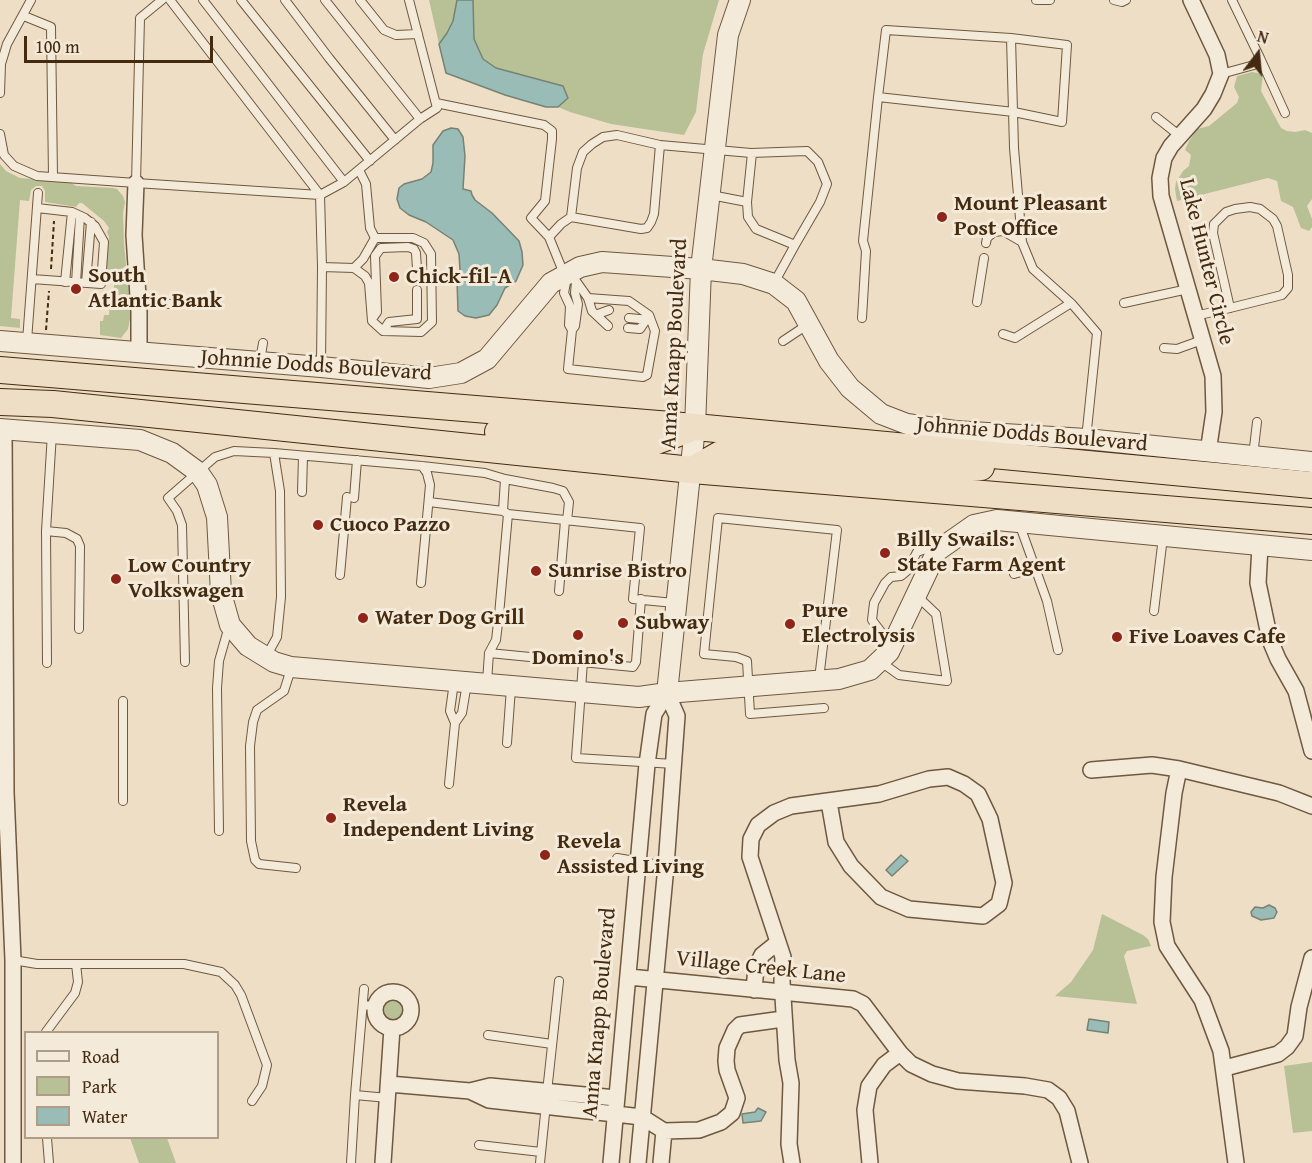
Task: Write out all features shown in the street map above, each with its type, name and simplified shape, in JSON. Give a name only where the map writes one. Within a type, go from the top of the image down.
[{"type":"highway","name":"Johnnie Dodds Boulevard","points":[[0,370],[696,427],[1084,451],[1312,485]]},
{"type":"highway","points":[[0,402],[53,404],[692,470],[1312,521]]},
{"type":"highway","points":[[304,430],[429,427],[645,445],[696,427]]},
{"type":"highway","points":[[692,470],[732,450],[887,466],[945,469],[1084,451]]},
{"type":"street","name":"Anna Knapp Boulevard","points":[[638,1163],[674,765],[677,716],[668,693],[696,427],[701,269],[728,35],[740,0]]},
{"type":"street","points":[[1191,0],[1217,55],[1221,74]]},
{"type":"street","name":"Lake Hunter Circle","points":[[1208,452],[1214,394],[1213,376],[1161,196],[1160,178],[1164,158],[1204,109],[1221,74]]},
{"type":"street","points":[[136,183],[134,235],[139,352]]},
{"type":"street","name":"Johnnie Dodds Boulevard","points":[[0,341],[429,378],[461,373],[487,359],[551,283],[569,276],[580,267],[602,262],[701,269],[743,274],[774,284],[795,301],[829,361],[850,388],[881,414],[907,424],[1084,451],[1208,452],[1312,462]]},
{"type":"street","points":[[13,1163],[13,960],[6,792],[2,429],[140,440],[172,453],[198,472],[207,485],[218,517],[221,593],[230,625],[248,646],[291,668],[639,697],[839,680],[870,670],[886,654],[937,551],[974,525],[997,520],[1312,550]]},
{"type":"street","points":[[1260,546],[1258,583],[1270,640],[1296,691],[1312,751]]},
{"type":"street","name":"Anna Knapp Boulevard","points":[[611,1163],[647,764],[654,714],[668,693]]},
{"type":"street","points":[[1091,770],[1152,765],[1179,769],[1279,793],[1312,806]]},
{"type":"street","points":[[1179,769],[1164,877],[1162,922],[1167,946],[1202,1000],[1221,1051],[1236,1163]]},
{"type":"street","points":[[792,1163],[789,1144],[791,1083],[783,1019],[783,957],[750,857],[751,839],[758,825],[774,813],[791,806],[879,794],[929,779],[948,777],[978,794],[990,819],[1004,883],[999,904],[983,916],[909,909],[881,897],[851,866],[836,842],[829,802]]},
{"type":"street","points":[[754,990],[756,967],[762,955],[777,943]]},
{"type":"street","points":[[1225,1068],[1278,1054],[1287,1047],[1295,1036],[1299,1007],[1312,958]]},
{"type":"street","name":"Village Creek Lane","points":[[629,977],[853,999],[863,1004],[911,1064],[932,1074],[958,1082],[1025,1086],[1048,1090],[1059,1098],[1067,1111],[1080,1163]]},
{"type":"street","points":[[387,993],[399,993],[406,997],[411,1009],[405,1024],[392,1028],[379,1022],[375,1011],[369,1005],[387,993]]},
{"type":"street","points":[[388,1091],[470,1092],[490,1086],[547,1099],[615,1105],[664,1131],[699,1130],[721,1122],[732,1113],[737,1098],[726,1061],[727,1048],[735,1030],[740,1024],[783,1019]]},
{"type":"street","points":[[383,1163],[392,1028]]},
{"type":"street","points":[[870,1163],[865,1110],[869,1086],[884,1065],[900,1053]]},
{"type":"street","points":[[661,1163],[664,1131]]},
{"type":"lane","points":[[0,93],[1,64],[7,44],[31,0]]},
{"type":"lane","points":[[136,183],[140,18],[162,0]]},
{"type":"lane","points":[[170,0],[320,195],[321,368]]},
{"type":"lane","points":[[203,0],[344,182]]},
{"type":"lane","points":[[241,0],[370,161]]},
{"type":"lane","points":[[285,0],[395,140]]},
{"type":"lane","points":[[325,0],[420,118]]},
{"type":"lane","points":[[0,134],[2,155],[14,166],[37,176],[320,195],[344,182],[420,118],[437,108],[409,0]]},
{"type":"lane","points":[[1036,0],[1050,0]]},
{"type":"lane","points":[[1114,0],[1122,2],[1126,0]]},
{"type":"lane","points":[[1232,0],[1285,113]]},
{"type":"lane","points":[[361,1],[384,30],[396,34],[418,33]]},
{"type":"lane","points":[[24,16],[51,27],[53,177]]},
{"type":"lane","points":[[862,318],[866,251],[863,241],[878,98],[886,30],[1011,38],[1066,45],[1062,122],[1014,112],[878,98]]},
{"type":"lane","points":[[1011,38],[1014,148],[1022,242],[1033,269],[1071,303],[1097,333],[1084,451]]},
{"type":"lane","points":[[1221,74],[1254,65],[1260,58]]},
{"type":"lane","points":[[436,103],[544,125],[552,131],[545,201],[531,218],[549,237],[569,276],[588,298],[592,311],[609,318]]},
{"type":"lane","points":[[1156,117],[1180,136]]},
{"type":"lane","points":[[571,218],[577,168],[583,152],[603,137],[617,135],[660,145],[715,151],[752,153],[807,151],[818,162],[827,184],[820,202],[774,284]]},
{"type":"lane","points":[[549,237],[561,224],[571,218],[641,230],[647,228],[654,214],[660,145]]},
{"type":"lane","points":[[752,153],[747,202],[748,217],[756,229],[795,245]]},
{"type":"lane","points":[[359,170],[366,183],[370,228],[375,238]]},
{"type":"lane","points":[[36,344],[32,279],[38,193]]},
{"type":"lane","points":[[711,195],[747,202]]},
{"type":"lane","points":[[1195,316],[1230,308],[1282,295],[1288,288],[1288,275],[1277,226],[1273,219],[1260,209],[1250,207],[1235,209],[1226,212],[1214,224],[1213,233],[1230,308]]},
{"type":"lane","points":[[32,279],[101,284],[104,242],[102,235],[91,222],[76,214],[37,208]]},
{"type":"lane","points":[[65,282],[76,214]]},
{"type":"lane","points":[[76,214],[76,283]]},
{"type":"lane","points":[[86,283],[91,222]]},
{"type":"lane","points":[[986,243],[987,238],[994,232],[1003,231],[1022,242]]},
{"type":"lane","points":[[322,267],[354,268],[365,276],[369,283],[372,321],[383,331],[421,332],[432,322],[431,254],[424,243],[413,238],[375,238]]},
{"type":"lane","points":[[354,268],[363,259],[375,238]]},
{"type":"lane","points":[[372,321],[377,312],[375,256],[381,248],[408,247],[414,249],[417,269]]},
{"type":"lane","points":[[977,302],[984,258]]},
{"type":"lane","points":[[569,276],[564,293],[570,306],[569,325],[572,330],[568,369],[643,377],[649,370],[655,330],[649,320],[649,315],[629,301],[588,298]]},
{"type":"lane","points":[[1124,303],[1188,289]]},
{"type":"lane","points":[[383,331],[389,321],[417,319],[417,290]]},
{"type":"lane","points":[[138,303],[172,304]]},
{"type":"lane","points":[[1003,334],[1015,338],[1071,303]]},
{"type":"lane","points":[[629,320],[649,320],[640,329],[629,320]]},
{"type":"lane","points":[[783,341],[808,324]]},
{"type":"lane","points":[[1164,348],[1177,349],[1202,340]]},
{"type":"lane","points":[[260,363],[263,343]]},
{"type":"lane","points":[[1253,456],[1257,422]]},
{"type":"lane","points":[[47,663],[46,531],[52,432]]},
{"type":"lane","points":[[185,662],[182,525],[177,511],[168,498],[215,457],[234,451],[485,473],[505,480],[563,491],[569,502],[559,591]]},
{"type":"lane","points":[[266,657],[277,637],[281,597],[280,491],[274,453]]},
{"type":"lane","points":[[302,492],[303,456]]},
{"type":"lane","points":[[340,575],[357,460]]},
{"type":"lane","points":[[421,583],[430,485],[427,473],[422,466]]},
{"type":"lane","points":[[487,685],[489,653],[496,640],[497,631],[506,513],[505,480]]},
{"type":"lane","points":[[429,502],[566,521],[640,528],[633,599],[677,603]]},
{"type":"lane","points":[[819,681],[837,530],[718,518],[704,654],[736,657],[747,661],[750,714],[824,708]]},
{"type":"lane","points":[[1019,522],[1047,601],[1058,650]]},
{"type":"lane","points":[[46,531],[66,533],[77,539],[80,546],[79,629]]},
{"type":"lane","points":[[1154,611],[1163,537]]},
{"type":"lane","points":[[916,595],[936,614],[947,681],[899,675],[886,654],[872,620],[874,603],[885,583],[891,577],[901,576],[907,571],[917,552],[929,548],[937,551]]},
{"type":"lane","points":[[1014,574],[1035,567]]},
{"type":"lane","points":[[489,653],[633,667],[636,662],[640,599]]},
{"type":"lane","points":[[219,831],[217,688],[219,661],[230,625]]},
{"type":"lane","points":[[584,662],[576,758],[674,765]]},
{"type":"lane","points":[[291,668],[284,691],[257,710],[253,722],[250,746],[250,841],[255,860],[259,864],[296,868]]},
{"type":"lane","points":[[449,784],[455,723],[450,711],[460,682]]},
{"type":"lane","points":[[455,723],[462,713],[460,682]]},
{"type":"lane","points":[[507,742],[512,687]]},
{"type":"lane","points":[[123,701],[123,801]]},
{"type":"lane","points":[[617,858],[666,866]]},
{"type":"lane","points":[[13,960],[37,964],[184,964],[221,972],[235,985],[241,995],[267,1065],[262,1086],[252,1101]]},
{"type":"lane","points":[[47,1031],[75,993],[78,982],[76,964]]},
{"type":"lane","points":[[540,1163],[559,981]]},
{"type":"lane","points":[[351,1163],[355,1095],[369,1005],[364,989]]},
{"type":"lane","points":[[488,1035],[552,1044]]},
{"type":"lane","points":[[355,1095],[388,1091]]},
{"type":"lane","points":[[46,1139],[49,1163]]},
{"type":"lane","points":[[479,1145],[542,1152]]},
{"type":"path","points":[[50,275],[55,215]]},
{"type":"path","points":[[36,344],[50,288]]},
{"type":"green space","points":[[429,0],[457,0],[453,21],[439,44]]},
{"type":"green space","points":[[473,0],[719,0],[703,54],[696,112],[684,135],[611,124],[570,112],[558,107],[568,98],[563,86],[496,68],[483,59],[474,39]]},
{"type":"green space","points":[[1252,72],[1263,74],[1261,91],[1281,128],[1287,131],[1305,130],[1312,133],[1312,199],[1307,206],[1312,219],[1312,227],[1309,231],[1301,228],[1293,207],[1281,201],[1277,181],[1268,178],[1177,201],[1176,182],[1189,166],[1191,155],[1185,150],[1189,141],[1197,129],[1209,126],[1237,103],[1239,97],[1234,87],[1237,76]]},
{"type":"green space","points":[[0,164],[6,171],[20,178],[70,182],[76,186],[113,188],[123,196],[125,202],[124,244],[131,314],[128,329],[121,338],[100,335],[100,321],[103,321],[104,315],[109,315],[110,298],[114,297],[114,275],[106,274],[109,228],[82,203],[76,207],[45,202],[45,191],[42,186],[36,186],[31,190],[29,201],[20,200],[11,318],[20,319],[20,328],[0,326]]},
{"type":"green space","points":[[1102,914],[1143,935],[1151,946],[1127,951],[1124,956],[1137,1004],[1055,996],[1071,982],[1093,950]]},
{"type":"green space","points":[[393,1001],[400,1004],[403,1011],[400,1018],[393,1021],[386,1018],[383,1011],[386,1004]]},
{"type":"green space","points":[[1312,1062],[1312,1131],[1293,1133],[1284,1066]]},
{"type":"green space","points":[[130,1139],[167,1139],[176,1163],[139,1163]]},
{"type":"water","points":[[457,0],[473,0],[474,39],[483,59],[496,68],[563,86],[568,98],[558,107],[546,107],[505,95],[446,73],[439,44],[453,21]]},
{"type":"water","points":[[451,128],[458,129],[463,137],[465,156],[463,189],[471,191],[475,200],[492,213],[519,241],[522,252],[523,265],[516,281],[505,288],[489,315],[476,318],[465,316],[458,311],[459,254],[453,240],[426,222],[409,215],[400,208],[397,199],[399,188],[404,184],[422,179],[431,172],[433,145],[443,131]]},
{"type":"water","points":[[901,855],[908,861],[892,876],[886,870]]},
{"type":"water","points":[[1269,905],[1277,912],[1274,918],[1261,920],[1252,916],[1251,912],[1255,907],[1263,908]]},
{"type":"water","points":[[1089,1019],[1109,1022],[1108,1033],[1087,1030]]},
{"type":"water","points":[[758,1108],[766,1112],[761,1121],[743,1123],[742,1114],[755,1112]]},
{"type":"place","name":"Mount Pleasant Post Office","points":[[942,217]]},
{"type":"place","name":"Chick-fil-A","points":[[394,277]]},
{"type":"place","name":"South Atlantic Bank","points":[[76,289]]},
{"type":"place","name":"Cuoco Pazzo","points":[[318,525]]},
{"type":"place","name":"Billy Swails: State Farm Agent","points":[[885,553]]},
{"type":"place","name":"Sunrise Bistro","points":[[536,571]]},
{"type":"place","name":"Low Country Volkswagen","points":[[116,579]]},
{"type":"place","name":"Water Dog Grill","points":[[363,618]]},
{"type":"place","name":"Subway","points":[[623,623]]},
{"type":"place","name":"Pure Electrolysis","points":[[790,624]]},
{"type":"place","name":"Domino's","points":[[578,635]]},
{"type":"place","name":"Five Loaves Cafe","points":[[1117,637]]},
{"type":"place","name":"Revela Independent Living","points":[[331,818]]},
{"type":"place","name":"Revela Assisted Living","points":[[545,855]]}]
